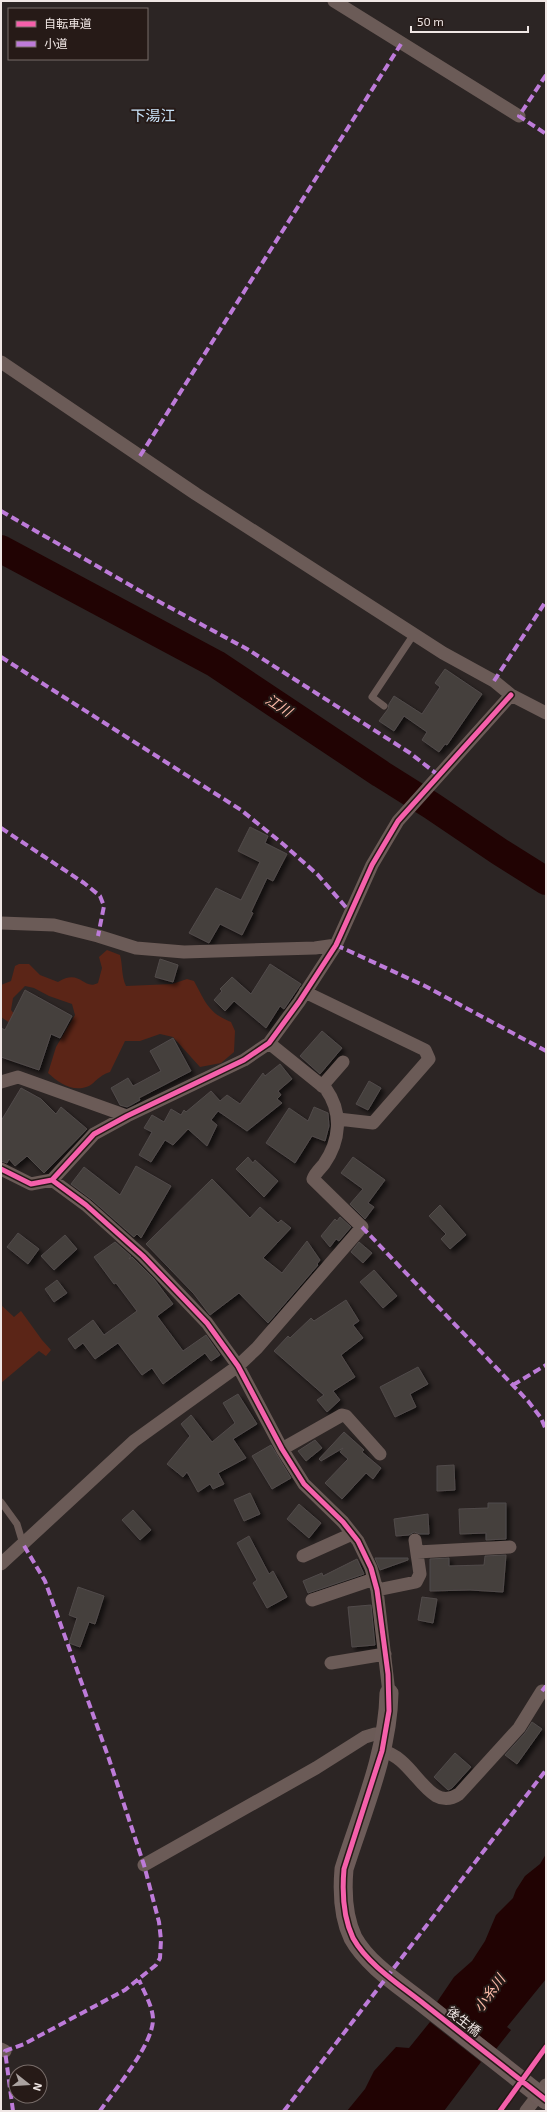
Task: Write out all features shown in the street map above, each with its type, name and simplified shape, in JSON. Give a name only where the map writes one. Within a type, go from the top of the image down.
[{"type":"street","points":[[334,1],[519,116]]},
{"type":"street","points":[[1,362],[196,494],[414,634],[494,681],[511,696],[546,713]]},
{"type":"street","points":[[1,1169],[31,1184],[52,1180],[94,1134],[127,1116],[244,1060],[269,1042],[305,992],[336,945],[372,865],[398,821],[429,784],[511,696]]},
{"type":"street","points":[[1,923],[54,925],[98,936],[136,948],[184,952],[316,948],[336,945]]},
{"type":"street","points":[[305,992],[425,1050],[429,1059],[373,1123],[338,1119]]},
{"type":"street","points":[[1,1564],[134,1441],[238,1366],[257,1348],[362,1227],[313,1179],[330,1155],[337,1132],[337,1111],[331,1096],[322,1086],[269,1042]]},
{"type":"street","points":[[322,1086],[343,1062]]},
{"type":"street","points":[[1,1082],[18,1077],[127,1116]]},
{"type":"street","points":[[52,1180],[86,1206],[143,1256],[207,1323],[238,1366],[282,1449],[304,1484],[343,1522],[358,1541],[376,1584],[389,1693]]},
{"type":"street","points":[[282,1449],[342,1415],[346,1416],[380,1454]]},
{"type":"street","points":[[303,1556],[352,1534]]},
{"type":"street","points":[[312,1600],[376,1584],[416,1582],[420,1574],[416,1546],[510,1547]]},
{"type":"street","points":[[331,1663],[385,1654]]},
{"type":"street","points":[[144,1865],[316,1768],[365,1737],[375,1734],[391,1753],[413,1771],[430,1794],[444,1800],[452,1799],[459,1794],[519,1728],[542,1691]]},
{"type":"street","name":"後生橋","points":[[389,1693],[383,1743],[344,1869],[342,1887],[346,1915],[353,1937],[363,1953],[393,1979],[521,2081],[544,2093]]},
{"type":"street","points":[[526,2111],[544,2093]]},
{"type":"lane","points":[[384,706],[372,698],[414,634]]},
{"type":"lane","points":[[1,1502],[16,1524],[23,1544]]},
{"type":"shaded area","points":[[107,950],[120,955],[123,978],[126,986],[172,984],[187,979],[194,981],[208,1006],[217,1015],[231,1022],[235,1031],[234,1052],[221,1063],[200,1067],[173,1037],[160,1034],[140,1041],[125,1041],[110,1072],[103,1075],[89,1086],[83,1088],[72,1088],[52,1077],[48,1073],[56,1047],[75,1015],[72,1004],[49,996],[34,988],[25,986],[13,998],[11,1010],[17,1018],[13,1025],[1,1017],[1,985],[11,981],[15,966],[19,964],[29,964],[40,975],[58,982],[72,977],[93,985],[98,983],[102,968],[99,957]]},
{"type":"shaded area","points":[[1,1305],[14,1317],[21,1311],[51,1350],[46,1356],[39,1351],[1,1383]]},
{"type":"water","name":"小糸川","points":[[546,1854],[546,1979],[507,2027],[511,2030],[496,2049],[437,2002],[454,1977],[472,1961],[485,1941],[496,1915],[513,1898],[525,1876],[540,1864]]},
{"type":"water","points":[[430,2022],[481,2062],[444,2111],[347,2111],[365,2089],[374,2071],[396,2047],[409,2048]]},
{"type":"building","points":[[445,669],[482,694],[447,745],[445,744],[439,752],[422,740],[427,732],[404,716],[394,731],[379,721],[388,709],[394,696],[422,714],[440,687],[435,683]]},
{"type":"building","points":[[250,827],[268,836],[265,843],[287,854],[273,881],[267,878],[251,912],[253,913],[242,935],[220,924],[209,943],[189,933],[216,888],[241,900],[260,862],[238,851]]},
{"type":"building","points":[[160,959],[178,965],[173,982],[155,977]]},
{"type":"building","points":[[270,964],[301,984],[284,1009],[280,1006],[266,1028],[234,1001],[225,1011],[214,1000],[222,991],[220,989],[232,977],[251,994]]},
{"type":"building","points":[[25,990],[72,1016],[60,1038],[51,1034],[39,1070],[1,1057],[1,1028],[5,1030]]},
{"type":"building","points":[[322,1031],[342,1048],[320,1074],[300,1056]]},
{"type":"building","points":[[173,1038],[191,1071],[139,1098],[140,1100],[127,1107],[120,1105],[111,1088],[128,1078],[133,1086],[161,1071],[150,1051]]},
{"type":"building","points":[[280,1064],[292,1079],[278,1091],[281,1095],[277,1099],[282,1103],[247,1131],[218,1111],[211,1120],[217,1125],[207,1146],[188,1129],[173,1145],[165,1140],[151,1162],[139,1155],[152,1132],[144,1128],[152,1115],[164,1122],[171,1109],[181,1115],[184,1110],[186,1112],[211,1091],[220,1101],[227,1095],[240,1104],[263,1073],[265,1076]]},
{"type":"building","points":[[369,1081],[381,1088],[368,1110],[356,1104]]},
{"type":"building","points":[[21,1088],[41,1099],[56,1114],[61,1107],[87,1129],[44,1173],[27,1156],[15,1166],[9,1159],[7,1163],[1,1161],[1,1121]]},
{"type":"building","points":[[314,1107],[328,1113],[329,1126],[325,1141],[312,1136],[295,1163],[266,1143],[289,1108],[308,1121]]},
{"type":"building","points":[[248,1157],[253,1163],[255,1160],[278,1181],[264,1197],[236,1169]]},
{"type":"building","points":[[353,1157],[385,1180],[368,1203],[374,1207],[365,1219],[350,1204],[363,1189],[341,1173]]},
{"type":"building","points":[[136,1166],[171,1186],[141,1238],[137,1234],[134,1237],[91,1199],[71,1184],[84,1167],[120,1195]]},
{"type":"building","points":[[212,1179],[250,1218],[260,1207],[278,1223],[281,1220],[291,1228],[263,1258],[282,1273],[307,1241],[320,1260],[317,1264],[318,1265],[268,1323],[239,1293],[210,1315],[194,1294],[146,1244]]},
{"type":"building","points":[[440,1205],[466,1235],[450,1249],[441,1239],[446,1234],[429,1216]]},
{"type":"building","points":[[340,1217],[351,1227],[339,1241],[336,1239],[330,1247],[321,1236],[335,1219],[337,1221]]},
{"type":"building","points":[[18,1233],[39,1249],[28,1264],[7,1247]]},
{"type":"building","points":[[65,1235],[77,1249],[54,1270],[41,1256]]},
{"type":"building","points":[[115,1242],[131,1256],[129,1259],[132,1257],[154,1279],[173,1304],[157,1316],[183,1351],[206,1335],[220,1355],[211,1361],[205,1353],[163,1384],[152,1368],[142,1375],[118,1343],[95,1359],[83,1343],[75,1349],[68,1339],[93,1320],[104,1335],[137,1311],[94,1257]]},
{"type":"building","points":[[359,1242],[372,1253],[363,1263],[351,1252]]},
{"type":"building","points":[[374,1270],[397,1296],[383,1308],[360,1282]]},
{"type":"building","points":[[57,1280],[67,1293],[54,1302],[45,1289]]},
{"type":"building","points":[[346,1300],[359,1321],[353,1325],[363,1338],[341,1355],[355,1377],[333,1391],[340,1400],[327,1412],[317,1400],[324,1395],[274,1351],[288,1336],[290,1338],[311,1318],[314,1321]]},
{"type":"building","points":[[418,1367],[428,1384],[410,1394],[416,1407],[395,1417],[380,1387]]},
{"type":"building","points":[[238,1394],[257,1424],[233,1439],[246,1458],[218,1473],[224,1484],[213,1489],[210,1484],[198,1492],[187,1472],[183,1477],[167,1464],[190,1436],[181,1424],[191,1415],[212,1442],[235,1423],[223,1403]]},
{"type":"building","points":[[344,1432],[364,1450],[362,1452],[381,1468],[373,1479],[366,1473],[342,1499],[325,1483],[348,1459],[340,1452],[343,1448],[321,1461],[319,1459]]},
{"type":"building","points":[[315,1440],[322,1448],[306,1461],[298,1451]]},
{"type":"building","points":[[271,1445],[291,1478],[272,1489],[252,1456]]},
{"type":"building","points":[[454,1465],[455,1490],[437,1491],[437,1466]]},
{"type":"building","points":[[250,1493],[260,1514],[244,1521],[234,1500]]},
{"type":"building","points":[[488,1503],[506,1503],[506,1539],[486,1540],[486,1533],[460,1534],[459,1509],[488,1508]]},
{"type":"building","points":[[299,1504],[321,1523],[309,1538],[287,1519]]},
{"type":"building","points":[[133,1510],[151,1530],[140,1540],[122,1520]]},
{"type":"building","points":[[428,1514],[429,1534],[414,1532],[409,1535],[396,1536],[394,1519]]},
{"type":"building","points":[[249,1536],[269,1574],[273,1571],[287,1597],[267,1608],[253,1583],[257,1580],[237,1543]]},
{"type":"building","points":[[506,1555],[503,1592],[470,1590],[430,1591],[430,1559],[449,1558],[449,1566],[484,1565],[485,1556]]},
{"type":"building","points":[[375,1558],[408,1558],[408,1560],[380,1570]]},
{"type":"building","points":[[357,1559],[364,1574],[308,1593],[303,1581],[322,1573],[323,1576]]},
{"type":"building","points":[[78,1587],[104,1596],[95,1624],[89,1622],[80,1647],[69,1643],[77,1618],[69,1615]]},
{"type":"building","points":[[422,1597],[437,1599],[433,1623],[418,1620]]},
{"type":"building","points":[[371,1605],[375,1645],[352,1647],[348,1607]]},
{"type":"building","points":[[532,1722],[542,1729],[517,1764],[505,1755],[525,1733]]},
{"type":"building","points":[[455,1753],[471,1767],[452,1788],[448,1790],[434,1777]]},
{"type":"waterway","name":"江川","points":[[1,549],[216,664],[381,774],[546,881]]},
{"type":"marked path","points":[[140,456],[401,44]]},
{"type":"marked path","points":[[546,75],[519,116],[546,134]]},
{"type":"marked path","points":[[1,511],[156,600],[247,649],[410,753],[438,775]]},
{"type":"marked path","points":[[494,681],[546,601]]},
{"type":"marked path","points":[[1,657],[241,810],[318,875],[350,912]]},
{"type":"marked path","points":[[1,828],[84,883],[100,896],[104,906],[98,936]]},
{"type":"marked path","points":[[336,945],[425,986],[546,1051]]},
{"type":"marked path","points":[[362,1227],[528,1401],[541,1418],[546,1430]]},
{"type":"marked path","points":[[513,1385],[546,1365]]},
{"type":"marked path","points":[[13,2111],[5,2051],[24,2044],[125,1990],[156,1965],[160,1958],[161,1940],[159,1922],[144,1865],[109,1759],[45,1581],[23,1544]]},
{"type":"marked path","points":[[542,1691],[546,1686]]},
{"type":"marked path","points":[[284,2111],[546,1770]]},
{"type":"marked path","points":[[100,2111],[141,2053],[152,2029],[153,2018],[151,2008],[139,1980]]},
{"type":"cycle path","points":[[1,1169],[31,1184],[52,1180],[94,1134],[127,1116],[244,1060],[269,1043],[299,1002],[336,945],[372,865],[398,821],[511,695]]},
{"type":"cycle path","points":[[52,1180],[86,1205],[143,1256],[207,1323],[238,1366],[282,1449],[304,1484],[343,1522],[358,1541],[371,1568],[377,1590],[388,1674],[389,1711],[382,1751],[344,1869],[343,1887],[347,1922],[353,1938],[359,1948],[376,1966],[546,2100]]},
{"type":"cycle path","points":[[500,2111],[546,2047]]},
{"type":"district","name":"下湯江","points":[[153,115]]}]
